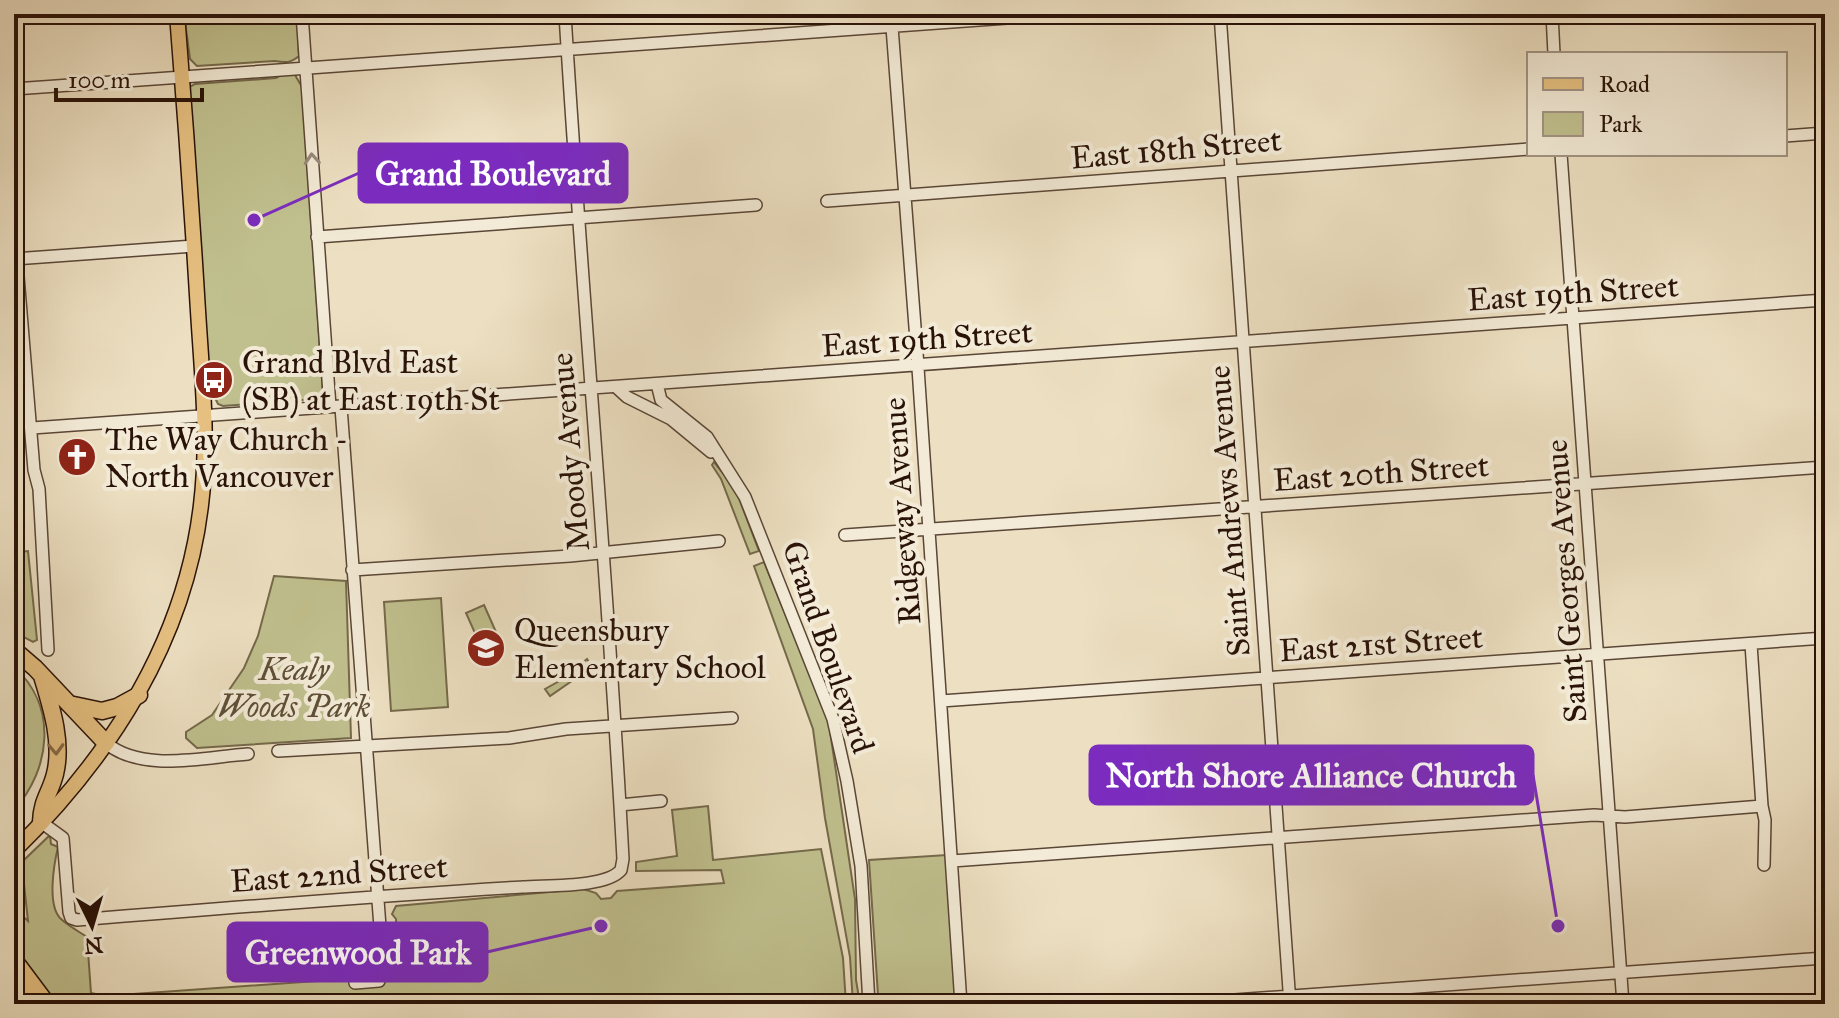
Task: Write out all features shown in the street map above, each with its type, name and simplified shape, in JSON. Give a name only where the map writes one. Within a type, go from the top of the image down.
[{"type":"highway","points":[[14,650],[106,743]]},
{"type":"highway","points":[[41,822],[41,805],[56,773],[57,752],[52,709],[42,676]]},
{"type":"highway","points":[[69,704],[102,711],[139,695]]},
{"type":"highway","points":[[14,960],[47,1004]]},
{"type":"highway","points":[[14,983],[29,1004]]},
{"type":"main road","points":[[14,851],[106,743],[139,695],[173,624],[191,561],[201,505],[205,416],[177,14]]},
{"type":"street","points":[[302,14],[317,237],[357,608],[379,896],[382,978],[375,982],[355,983]]},
{"type":"street","name":"Moody Avenue","points":[[565,14],[623,859],[621,870],[610,880]]},
{"type":"street","points":[[14,89],[567,49],[892,20],[1065,14]]},
{"type":"street","name":"Saint Andrews Avenue","points":[[1220,14],[1290,1000]]},
{"type":"street","points":[[1552,14],[1554,52]]},
{"type":"street","name":"Ridgeway Avenue","points":[[892,20],[961,1004]]},
{"type":"street","points":[[1787,136],[1825,133]]},
{"type":"street","name":"East 18th Street","points":[[827,201],[1527,149]]},
{"type":"street","name":"Saint Georges Avenue","points":[[1561,156],[1623,1004]]},
{"type":"street","points":[[317,237],[756,205]]},
{"type":"street","points":[[14,228],[48,650]]},
{"type":"street","points":[[15,259],[194,246]]},
{"type":"street","name":"East 19th Street","points":[[32,428],[1825,300]]},
{"type":"street","name":"Grand Boulevard","points":[[657,384],[661,400],[702,432],[745,497],[833,719],[861,866],[869,1004]]},
{"type":"street","name":"Grand Boulevard","points":[[616,387],[627,397],[671,419],[721,460]]},
{"type":"street","name":"East 20th Street","points":[[845,535],[1825,467]]},
{"type":"street","points":[[352,570],[719,541]]},
{"type":"street","name":"East 21st Street","points":[[941,701],[1825,638]]},
{"type":"street","points":[[1751,644],[1765,820],[1764,865]]},
{"type":"street","points":[[278,751],[509,738],[615,725],[732,718]]},
{"type":"street","points":[[106,743],[129,757],[155,761],[248,754]]},
{"type":"street","points":[[620,805],[661,801]]},
{"type":"street","points":[[952,861],[1762,806]]},
{"type":"street","name":"East 22nd Street","points":[[41,822],[63,838],[71,918],[77,920],[610,880]]},
{"type":"street","points":[[1179,1004],[1290,1000],[1825,958]]},
{"type":"green space","points":[[184,14],[297,14],[299,56],[288,62],[197,66],[190,59]]},
{"type":"green space","points":[[283,74],[295,75],[302,87],[323,394],[314,399],[223,406],[215,399],[207,355],[189,87],[276,78]]},
{"type":"green space","points":[[714,462],[735,488],[759,551],[750,554],[721,479],[712,465]]},
{"type":"green space","points":[[14,548],[19,552],[28,551],[37,640],[33,642],[14,632]]},
{"type":"green space","points":[[764,562],[828,718],[855,899],[856,980],[860,1004],[853,1004],[850,957],[825,818],[813,729],[754,566]]},
{"type":"green space","name":"Kealy Woods Park","points":[[274,576],[346,581],[351,738],[197,748],[186,738],[186,732],[212,715],[244,668],[258,636]]},
{"type":"green space","points":[[441,598],[448,707],[391,711],[384,602]]},
{"type":"green space","points":[[484,605],[496,632],[478,640],[466,613]]},
{"type":"green space","points":[[587,659],[592,667],[550,696],[545,689]]},
{"type":"green space","points":[[14,667],[38,700],[44,738],[36,776],[14,810]]},
{"type":"green space","points":[[708,806],[713,860],[821,849],[843,958],[846,1004],[55,1004],[30,977],[14,947],[14,908],[28,921],[24,884],[19,877],[23,872],[22,862],[50,835],[51,844],[58,847],[53,884],[56,912],[69,926],[87,937],[91,993],[105,996],[387,976],[389,945],[397,940],[396,919],[392,914],[396,906],[583,889],[596,893],[601,899],[611,898],[617,891],[724,883],[721,870],[636,871],[636,862],[677,856],[672,810]]},
{"type":"green space","points":[[947,855],[956,1004],[882,1004],[878,995],[869,860]]},
{"type":"place","name":"Grand Boulevard","points":[[254,220]]},
{"type":"place","name":"Grand Blvd East (SB) at East 19th St","points":[[214,380]]},
{"type":"place","name":"The Way Church - North Vancouver","points":[[77,457]]},
{"type":"place","name":"Queensbury Elementary School","points":[[486,648]]},
{"type":"place","name":"Greenwood Park","points":[[601,926]]},
{"type":"place","name":"North Shore Alliance Church","points":[[1558,926]]}]
